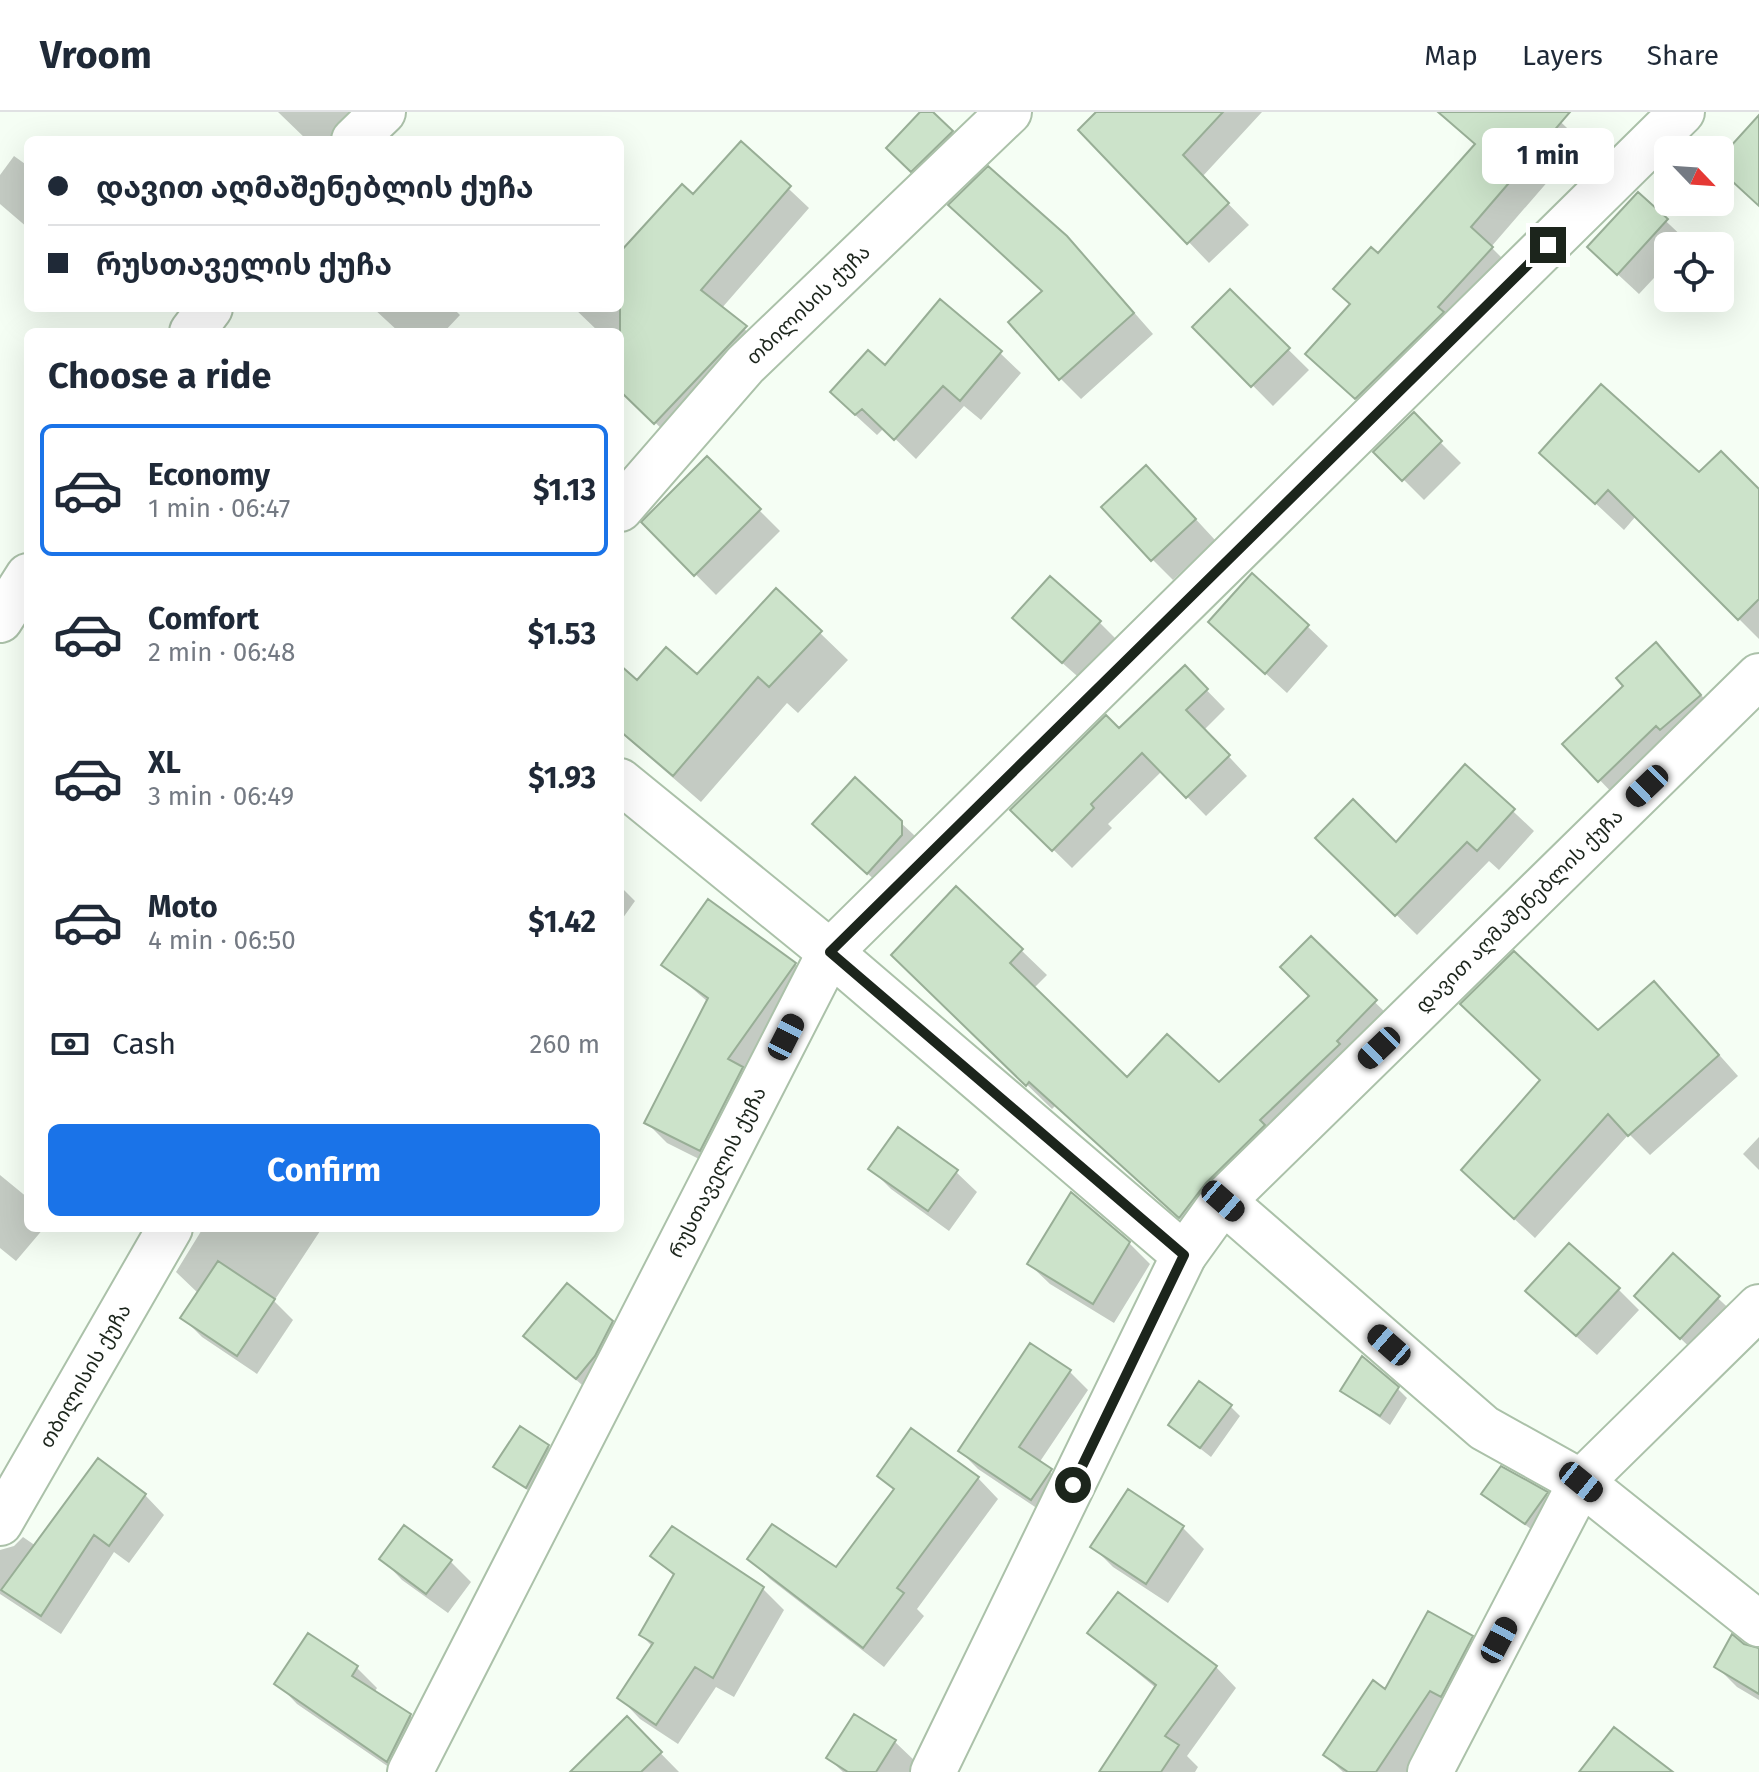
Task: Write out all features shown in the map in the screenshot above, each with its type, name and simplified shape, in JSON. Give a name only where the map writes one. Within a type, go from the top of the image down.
[{"type":"street","points":[[358,136],[383,112]]},
{"type":"street","name":"თბილისის ქუჩა","points":[[624,504],[745,365],[1009,112]]},
{"type":"street","name":"რუსთაველის ქუჩა","points":[[410,1772],[830,952],[1682,112]]},
{"type":"street","points":[[0,620],[24,582]]},
{"type":"street","name":"დავით აღმაშენებლის ქუჩა","points":[[933,1772],[1184,1255],[1223,1201],[1759,676]]},
{"type":"street","points":[[624,784],[830,952],[1184,1255]]},
{"type":"street","points":[[1223,1201],[1484,1428],[1581,1482],[1759,1624]]},
{"type":"street","name":"თბილისის ქუჩა","points":[[0,1523],[168,1232]]},
{"type":"street","points":[[1430,1772],[1581,1482],[1759,1307]]},
{"type":"building","points":[[920,112],[933,112],[953,131],[911,172],[886,148]]},
{"type":"building","points":[[1096,112],[1223,112],[1183,155],[1229,203],[1187,244],[1078,130]]},
{"type":"building","points":[[1438,112],[1570,112],[1471,227],[1493,247],[1438,307],[1444,312],[1355,399],[1305,354],[1350,304],[1333,289],[1371,247],[1378,253],[1475,144]]},
{"type":"building","points":[[1759,115],[1759,206],[1734,183],[1734,143]]},
{"type":"building","points":[[741,141],[791,186],[701,290],[747,326],[654,424],[624,395],[624,328],[620,328],[620,312],[624,312],[624,248],[682,184],[693,194]]},
{"type":"building","points":[[988,166],[1067,236],[1134,313],[1059,380],[1008,322],[1042,291],[948,205]]},
{"type":"building","points":[[1638,192],[1654,206],[1654,216],[1668,219],[1617,275],[1587,247]]},
{"type":"building","points":[[1230,289],[1290,348],[1251,387],[1192,327]]},
{"type":"building","points":[[940,299],[1002,351],[960,401],[943,386],[894,440],[862,409],[855,415],[830,392],[868,350],[885,365]]},
{"type":"building","points":[[1601,384],[1699,472],[1721,451],[1759,489],[1759,599],[1738,620],[1608,490],[1595,504],[1539,453]]},
{"type":"building","points":[[1414,412],[1442,441],[1402,481],[1373,452]]},
{"type":"building","points":[[707,456],[761,509],[694,576],[641,522]]},
{"type":"building","points":[[1146,465],[1196,519],[1151,561],[1101,507]]},
{"type":"building","points":[[1252,573],[1309,625],[1265,674],[1208,622]]},
{"type":"building","points":[[1050,576],[1101,621],[1062,663],[1012,618]]},
{"type":"building","points":[[776,588],[822,631],[769,687],[758,677],[673,776],[624,734],[624,669],[637,680],[666,647],[697,674]]},
{"type":"building","points":[[1656,642],[1701,695],[1660,730],[1656,726],[1598,782],[1562,744],[1623,686],[1616,678]]},
{"type":"building","points":[[1185,665],[1208,689],[1186,710],[1230,755],[1186,798],[1142,753],[1091,804],[1094,808],[1052,851],[1010,810],[1106,715],[1119,728]]},
{"type":"building","points":[[1465,764],[1515,809],[1477,851],[1467,842],[1395,916],[1315,838],[1353,799],[1396,842]]},
{"type":"building","points":[[855,777],[902,821],[902,835],[867,874],[812,824]]},
{"type":"building","points":[[956,886],[1023,949],[1010,963],[1127,1077],[1167,1034],[1219,1082],[1309,996],[1280,967],[1311,936],[1377,1000],[1337,1041],[1340,1044],[1260,1120],[1265,1125],[1206,1183],[1179,1218],[1029,1082],[1026,1086],[891,955]]},
{"type":"building","points":[[708,899],[796,963],[728,1059],[743,1067],[700,1151],[644,1123],[708,998],[661,965]]},
{"type":"building","points":[[1514,951],[1598,1030],[1654,981],[1719,1055],[1628,1136],[1608,1114],[1514,1219],[1461,1170],[1540,1080],[1460,1004]]},
{"type":"building","points":[[898,1127],[958,1170],[928,1211],[868,1169]]},
{"type":"building","points":[[1071,1192],[1130,1242],[1093,1304],[1027,1264]]},
{"type":"building","points":[[1569,1243],[1620,1288],[1576,1336],[1525,1291]]},
{"type":"building","points":[[1673,1253],[1720,1296],[1680,1339],[1634,1296]]},
{"type":"building","points":[[218,1261],[275,1299],[237,1356],[180,1318]]},
{"type":"building","points":[[567,1283],[613,1321],[595,1356],[576,1379],[523,1336]]},
{"type":"building","points":[[1030,1343],[1071,1370],[1019,1447],[1052,1469],[1031,1500],[958,1451]]},
{"type":"building","points":[[1362,1356],[1399,1387],[1380,1416],[1340,1391]]},
{"type":"building","points":[[1199,1381],[1232,1405],[1200,1448],[1168,1425]]},
{"type":"building","points":[[520,1426],[549,1445],[526,1488],[493,1467]]},
{"type":"building","points":[[911,1428],[979,1477],[897,1588],[904,1593],[863,1648],[747,1559],[772,1524],[836,1567],[894,1489],[877,1476]]},
{"type":"building","points":[[98,1458],[146,1494],[109,1546],[94,1535],[41,1616],[1,1590]]},
{"type":"building","points":[[1501,1466],[1548,1492],[1525,1524],[1481,1494]]},
{"type":"building","points":[[1128,1489],[1184,1526],[1146,1584],[1090,1547]]},
{"type":"building","points":[[404,1525],[452,1560],[426,1594],[379,1559]]},
{"type":"building","points":[[672,1526],[764,1587],[713,1678],[695,1667],[656,1725],[617,1698],[653,1643],[639,1635],[674,1574],[650,1556]]},
{"type":"building","points":[[1118,1592],[1217,1666],[1165,1736],[1179,1745],[1161,1772],[1099,1772],[1156,1685],[1087,1633]]},
{"type":"building","points":[[1428,1611],[1473,1636],[1441,1697],[1430,1691],[1376,1772],[1348,1772],[1323,1755],[1373,1680],[1385,1689]]},
{"type":"building","points":[[308,1633],[358,1666],[352,1676],[411,1714],[387,1762],[274,1684]]},
{"type":"building","points":[[1732,1634],[1744,1644],[1759,1648],[1759,1694],[1714,1667]]},
{"type":"building","points":[[854,1714],[896,1740],[876,1772],[848,1772],[826,1758]]},
{"type":"building","points":[[627,1716],[662,1752],[641,1772],[570,1772]]},
{"type":"building","points":[[1614,1727],[1673,1772],[1579,1772]]},
{"type":"route","points":[[1073,1485],[1184,1255],[830,952],[1548,245]]}]
